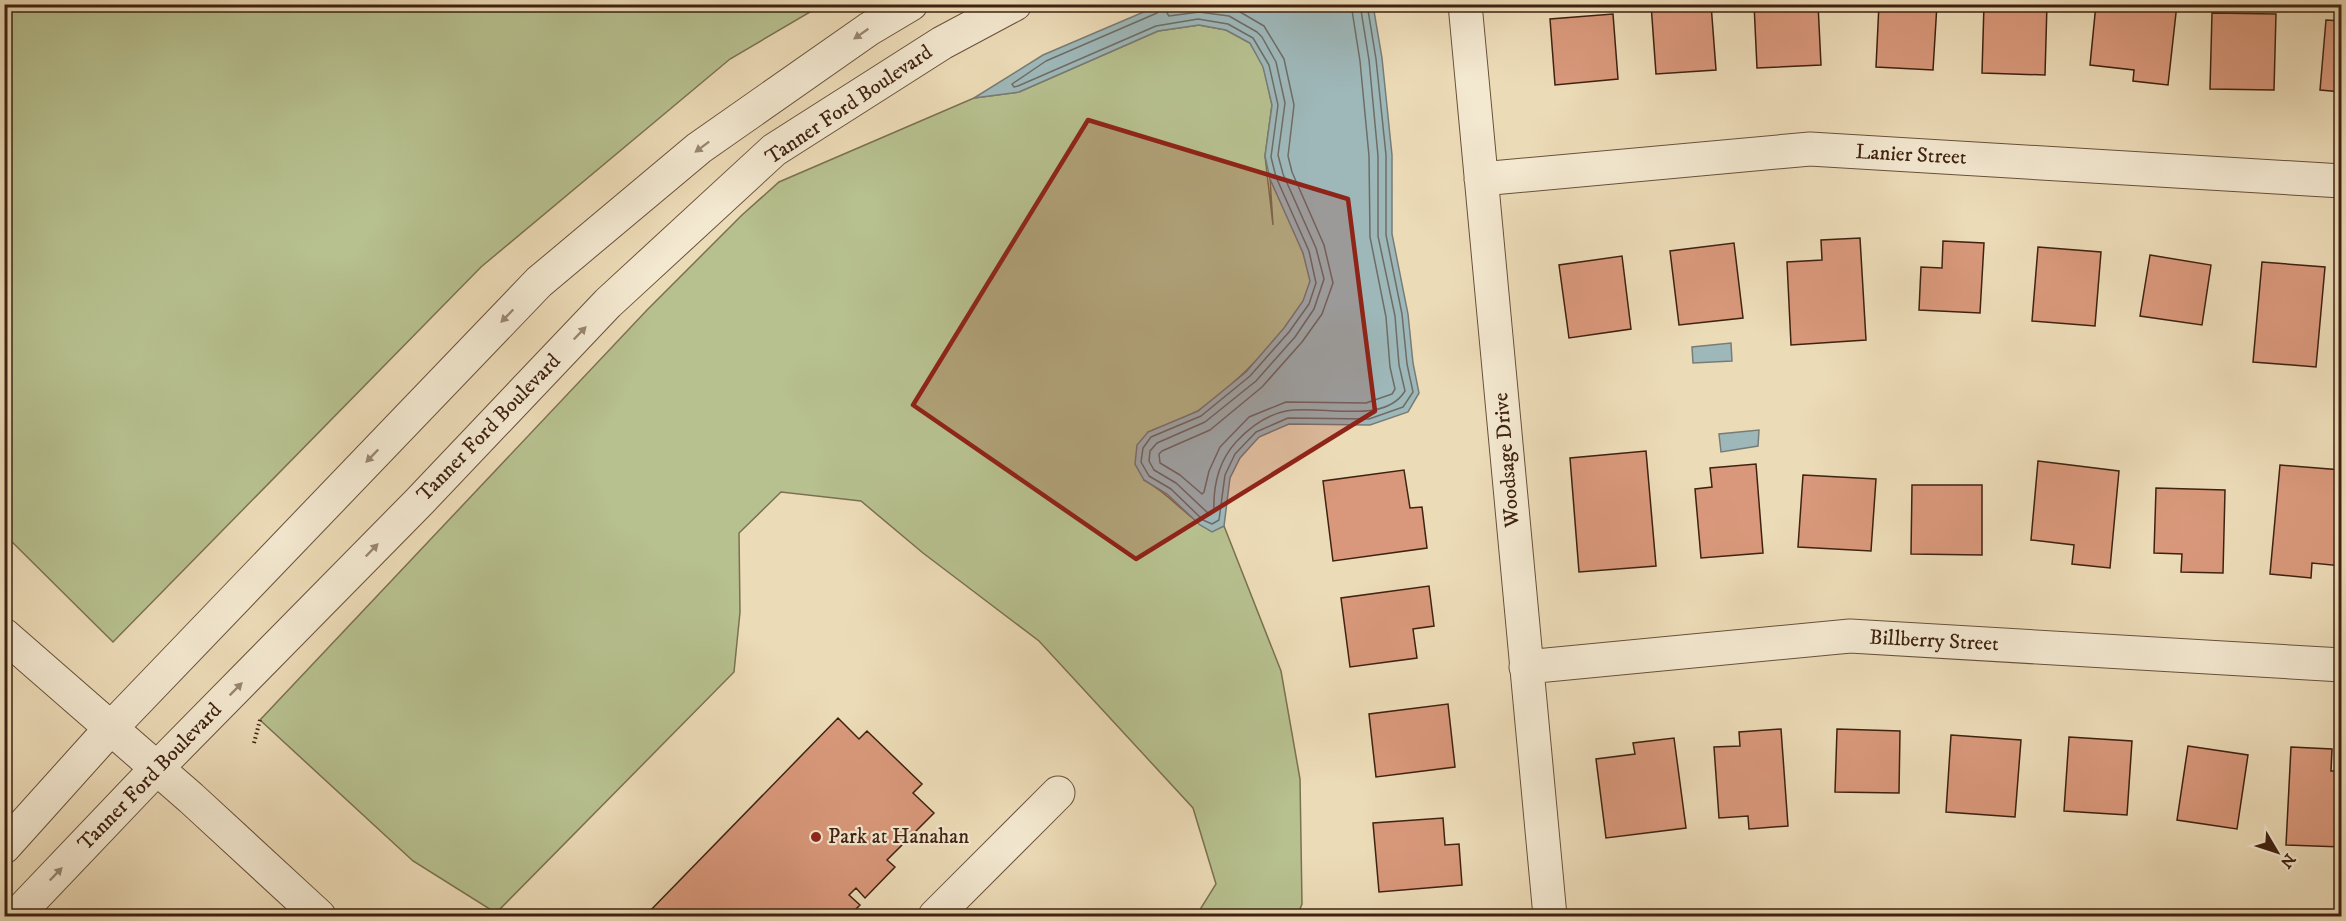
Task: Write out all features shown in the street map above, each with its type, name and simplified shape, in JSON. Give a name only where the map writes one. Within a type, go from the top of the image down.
[{"type":"street","points":[[4,848],[111,728],[539,282],[699,148],[869,29],[911,4]]},
{"type":"street","name":"Tanner Ford Boulevard","points":[[16,916],[157,768],[418,503],[608,303],[774,150],[942,43],[1015,4]]},
{"type":"street","name":"Woodsage Drive","points":[[1465,4],[1550,916]]},
{"type":"street","name":"Lanier Street","points":[[1481,179],[1810,149],[2342,181]]},
{"type":"street","points":[[4,635],[157,768],[319,916]]},
{"type":"street","name":"Billberry Street","points":[[1526,667],[1850,636],[2342,665]]},
{"type":"street","points":[[936,916],[1058,793]]},
{"type":"path","points":[[254,743],[260,720]]},
{"type":"path","points":[[250,735],[256,734]]},
{"type":"highlighted area","points":[[1088,120],[1348,199],[1375,411],[1136,559],[913,405]]},
{"type":"green space","points":[[4,5],[822,5],[730,59],[481,267],[113,642],[5,535]]},
{"type":"green space","points":[[1199,25],[1226,30],[1250,43],[1264,67],[1272,105],[1265,156],[1273,225],[1270,179],[1300,245],[1310,281],[1306,296],[1282,332],[1228,388],[1198,411],[1148,432],[1144,480],[1163,492],[1203,526],[1212,531],[1224,526],[1281,671],[1300,779],[1302,904],[1297,916],[1196,916],[1216,884],[1193,808],[1039,641],[923,553],[861,501],[781,492],[739,533],[740,612],[734,672],[496,913],[413,861],[260,720],[647,310],[742,215],[779,182],[974,98],[1019,92],[1158,31]]},
{"type":"water","points":[[1160,5],[1373,5],[1382,58],[1392,155],[1392,234],[1408,314],[1413,363],[1419,393],[1408,412],[1370,425],[1289,424],[1259,437],[1240,458],[1230,478],[1224,526],[1212,532],[1200,525],[1167,494],[1144,480],[1135,464],[1137,445],[1148,432],[1198,411],[1246,372],[1284,328],[1303,301],[1310,281],[1303,253],[1270,179],[1265,156],[1272,105],[1263,67],[1250,43],[1226,30],[1199,25],[1158,31],[1019,92],[974,98],[1043,55]]},
{"type":"water","points":[[1731,343],[1732,361],[1693,363],[1692,347]]},
{"type":"water","points":[[1759,430],[1758,446],[1721,452],[1719,434]]},
{"type":"building","points":[[1651,4],[1711,4],[1716,70],[1656,74]]},
{"type":"building","points":[[1754,4],[1818,4],[1821,65],[1757,68]]},
{"type":"building","points":[[1879,4],[1937,4],[1933,70],[1876,67]]},
{"type":"building","points":[[1984,4],[2047,4],[2045,75],[1982,73]]},
{"type":"building","points":[[2096,4],[2177,4],[2168,85],[2133,81],[2134,70],[2090,65]]},
{"type":"building","points":[[2212,13],[2276,14],[2274,90],[2210,89]]},
{"type":"building","points":[[1613,14],[1618,79],[1555,85],[1550,19]]},
{"type":"building","points":[[2326,20],[2342,21],[2342,92],[2320,90]]},
{"type":"building","points":[[1860,238],[1866,340],[1791,345],[1787,262],[1822,260],[1821,240]]},
{"type":"building","points":[[1943,241],[1984,243],[1980,313],[1919,310],[1921,267],[1942,268]]},
{"type":"building","points":[[1734,243],[1743,318],[1679,325],[1670,251]]},
{"type":"building","points":[[2038,247],[2101,252],[2095,326],[2032,321]]},
{"type":"building","points":[[2150,255],[2211,265],[2202,325],[2140,316]]},
{"type":"building","points":[[1622,256],[1631,329],[1569,338],[1559,265]]},
{"type":"building","points":[[2262,262],[2325,267],[2316,367],[2253,362]]},
{"type":"building","points":[[1646,451],[1656,566],[1579,572],[1570,458]]},
{"type":"building","points":[[2038,461],[2119,471],[2110,568],[2072,564],[2074,545],[2031,540]]},
{"type":"building","points":[[1756,464],[1763,553],[1701,558],[1695,489],[1712,487],[1710,468]]},
{"type":"building","points":[[2280,465],[2342,470],[2342,566],[2312,563],[2311,578],[2270,574]]},
{"type":"building","points":[[1404,470],[1410,508],[1422,507],[1427,548],[1333,561],[1323,481]]},
{"type":"building","points":[[1803,475],[1876,479],[1871,551],[1798,547]]},
{"type":"building","points":[[1912,485],[1982,485],[1982,555],[1911,554]]},
{"type":"building","points":[[2156,488],[2225,490],[2223,573],[2181,572],[2182,554],[2154,553]]},
{"type":"building","points":[[1429,586],[1434,626],[1413,629],[1417,658],[1350,667],[1341,598]]},
{"type":"building","points":[[1448,704],[1455,767],[1376,777],[1369,714]]},
{"type":"building","name":"Park at Hanahan","points":[[838,718],[859,739],[867,731],[922,784],[913,793],[934,813],[887,860],[895,867],[865,898],[856,888],[849,895],[860,905],[849,916],[645,916]]},
{"type":"building","points":[[1781,729],[1788,826],[1749,829],[1748,816],[1719,818],[1714,747],[1740,746],[1739,732]]},
{"type":"building","points":[[1837,729],[1900,731],[1899,793],[1835,792]]},
{"type":"building","points":[[1951,735],[2021,740],[2015,817],[1946,812]]},
{"type":"building","points":[[2069,737],[2132,741],[2127,815],[2064,811]]},
{"type":"building","points":[[1674,738],[1686,828],[1606,838],[1596,759],[1635,754],[1633,743]]},
{"type":"building","points":[[2188,746],[2248,755],[2237,829],[2177,820]]},
{"type":"building","points":[[2291,747],[2332,749],[2331,771],[2342,771],[2342,847],[2286,845]]},
{"type":"building","points":[[1443,818],[1445,845],[1459,844],[1462,885],[1379,892],[1373,823]]},
{"type":"place","name":"Park at Hanahan","points":[[816,837]]}]
